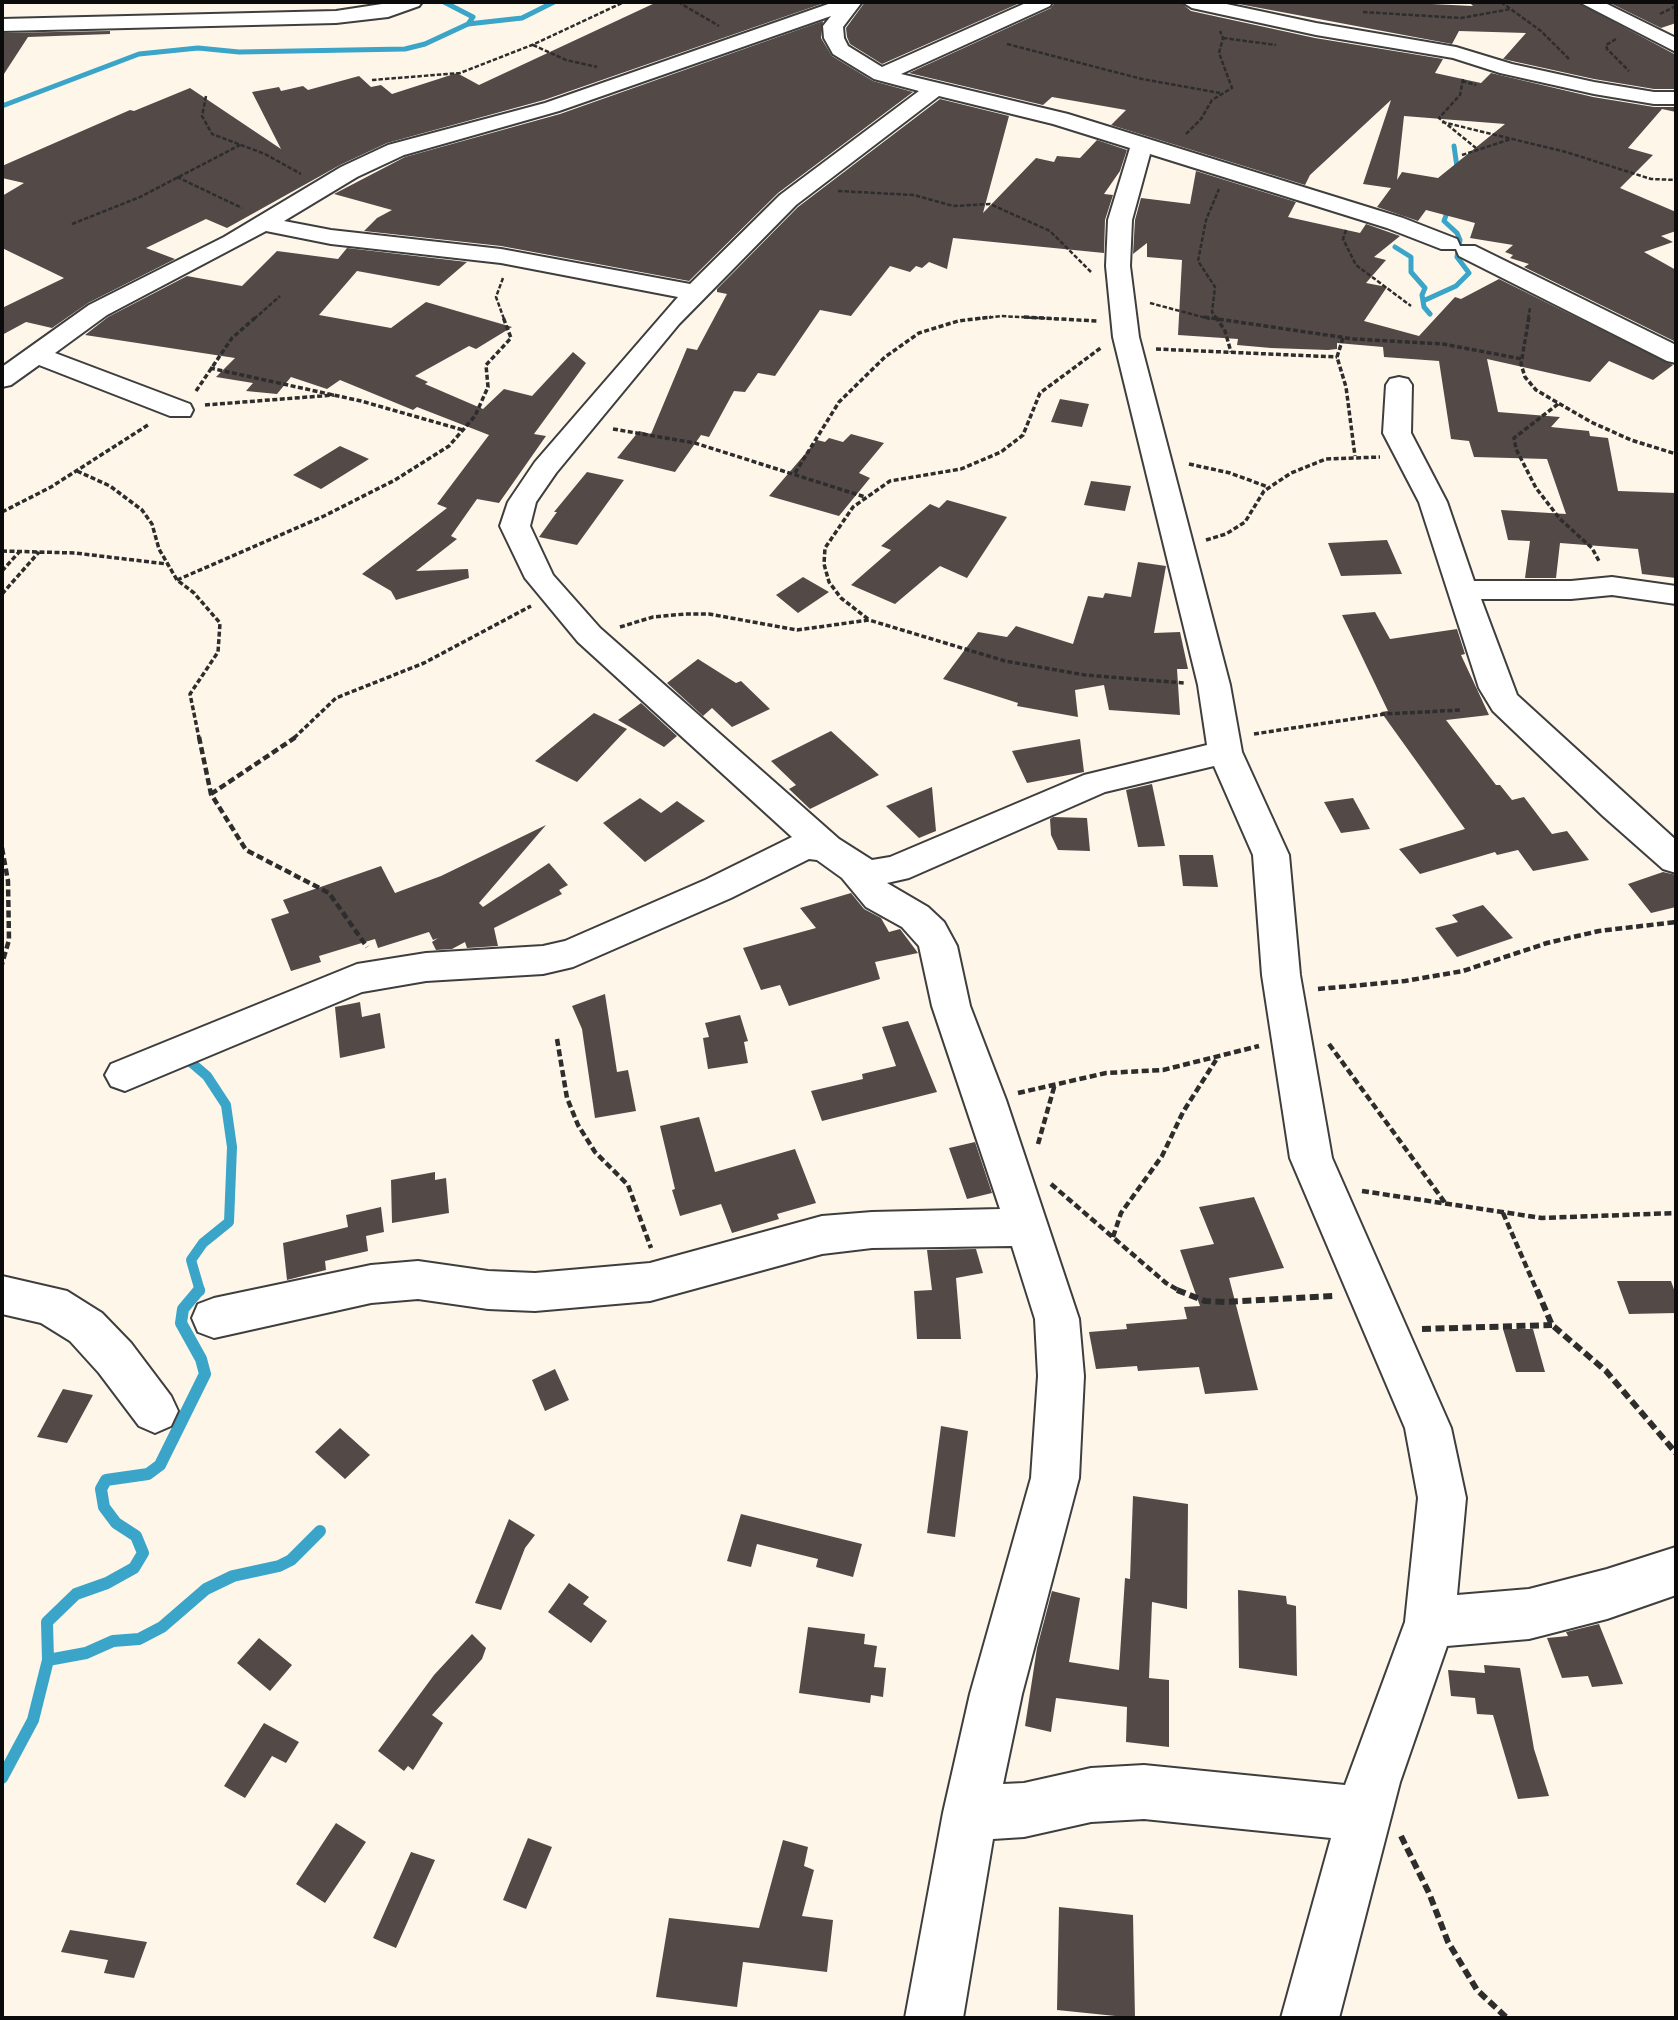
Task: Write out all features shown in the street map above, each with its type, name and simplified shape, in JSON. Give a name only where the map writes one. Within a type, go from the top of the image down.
[{"type":"street","points":[[2,25],[336,17],[387,11],[412,2]]},
{"type":"street","points":[[2,379],[98,310],[266,222],[325,186],[405,147],[552,107],[852,2]]},
{"type":"street","points":[[852,2],[834,26],[834,38],[841,50],[881,75],[1060,120],[1395,223],[1537,284],[1676,355]]},
{"type":"street","points":[[881,75],[1043,2]]},
{"type":"street","points":[[1192,2],[1243,14],[1444,50],[1503,67],[1600,89],[1673,99]]},
{"type":"street","points":[[1589,2],[1676,46]]},
{"type":"street","points":[[807,19],[834,26]]},
{"type":"street","points":[[933,90],[788,200],[696,293],[581,425],[522,502],[515,526],[540,578],[589,635],[840,859],[879,898],[915,917],[931,932],[938,946],[951,1006],[986,1100],[1057,1319],[1061,1376],[1055,1478],[996,1694],[970,1813],[935,2018]]},
{"type":"street","points":[[1152,149],[1120,220],[1118,266],[1125,326],[1151,444],[1214,685],[1224,745],[1271,855],[1281,975],[1306,1036],[1311,1158],[1428,1428],[1442,1498],[1430,1622],[1369,1798],[1310,2018]]},
{"type":"street","points":[[266,222],[331,237],[518,259],[696,293]]},
{"type":"street","points":[[34,354],[182,409]]},
{"type":"street","points":[[1399,385],[1397,433],[1433,502],[1479,645],[1505,704],[1676,860]]},
{"type":"street","points":[[1462,590],[1571,590],[1612,586],[1676,596]]},
{"type":"street","points":[[125,1075],[345,983],[383,972],[543,960],[573,953],[718,889],[805,846],[816,845],[872,873],[896,869],[1096,783],[1224,745]]},
{"type":"street","points":[[214,1318],[371,1284],[418,1280],[488,1290],[535,1292],[660,1279],[822,1235],[872,1230],[1025,1227]]},
{"type":"street","points":[[2,1295],[51,1305],[86,1327],[155,1411]]},
{"type":"street","points":[[1430,1622],[1530,1614],[1607,1594],[1676,1571]]},
{"type":"street","points":[[970,1813],[1024,1810],[1091,1795],[1144,1792],[1369,1798]]},
{"type":"path","points":[[372,80],[460,73],[532,45],[624,2]]},
{"type":"path","points":[[678,2],[743,41]]},
{"type":"path","points":[[1501,2],[1561,48],[1568,59],[1597,70],[1600,89]]},
{"type":"path","points":[[1357,12],[1461,18],[1511,9]]},
{"type":"path","points":[[1152,149],[1192,128],[1220,93],[1232,88],[1219,53],[1223,38],[1219,32],[1243,14]]},
{"type":"path","points":[[973,33],[1035,53],[1220,93]]},
{"type":"path","points":[[1621,36],[1605,45],[1612,57],[1673,99]]},
{"type":"path","points":[[532,45],[587,65],[661,69]]},
{"type":"path","points":[[1476,148],[1439,118],[1460,95],[1465,76],[1503,67]]},
{"type":"path","points":[[206,96],[202,116],[212,134],[325,186]]},
{"type":"path","points":[[1441,122],[1514,139],[1651,179],[1676,180]]},
{"type":"path","points":[[1462,155],[1476,148],[1514,139]]},
{"type":"path","points":[[72,224],[140,197],[240,145]]},
{"type":"path","points":[[1227,171],[1206,220],[1198,261],[1215,287],[1212,312],[1225,331],[1231,352]]},
{"type":"path","points":[[176,177],[266,222]]},
{"type":"path","points":[[808,185],[857,194],[914,195],[953,206],[990,204],[1050,231],[1077,261],[1125,326],[1231,352],[1337,357]]},
{"type":"path","points":[[1356,212],[1343,239],[1356,265],[1411,306]]},
{"type":"path","points":[[177,580],[324,516],[395,480],[449,446],[475,416],[486,393],[486,365],[511,338],[496,297],[499,282],[518,259]]},
{"type":"path","points":[[1537,284],[1529,312],[1522,359],[1525,377],[1536,390],[1558,404],[1631,440],[1676,454]]},
{"type":"path","points":[[182,409],[232,338],[280,296]]},
{"type":"path","points":[[795,473],[839,402],[885,357],[919,333],[958,321],[1001,316],[1125,326],[1218,321],[1343,338],[1443,344],[1522,359]]},
{"type":"path","points":[[1125,326],[1040,393],[1023,435],[1001,452],[961,469],[890,481],[865,497],[853,507],[825,548],[824,564],[829,582],[841,598],[869,620],[1006,661],[1085,676],[1214,685]]},
{"type":"path","points":[[1343,338],[1337,357],[1346,387],[1355,456]]},
{"type":"path","points":[[210,368],[334,395],[463,430]]},
{"type":"path","points":[[2,512],[77,471],[128,436],[182,409],[218,403],[334,395]]},
{"type":"path","points":[[1558,404],[1514,438],[1516,449],[1536,488],[1560,519],[1592,548],[1612,586]]},
{"type":"path","points":[[581,425],[695,443],[865,497]]},
{"type":"path","points":[[1151,444],[1187,464],[1230,473],[1268,487]]},
{"type":"path","points":[[1178,548],[1226,534],[1245,522],[1268,487],[1279,479],[1326,459],[1355,456],[1410,457]]},
{"type":"path","points":[[77,471],[110,486],[142,510],[152,524],[159,549],[177,580],[220,623],[218,652],[190,694],[211,794],[229,827],[246,850],[291,876],[329,893],[383,972]]},
{"type":"path","points":[[2,551],[75,552],[167,564]]},
{"type":"path","points":[[2,571],[20,551]]},
{"type":"path","points":[[2,594],[39,552]]},
{"type":"path","points":[[211,794],[296,737],[336,698],[355,688],[424,663],[553,594]]},
{"type":"path","points":[[589,635],[653,617],[685,614],[709,614],[797,630],[869,620]]},
{"type":"path","points":[[1224,745],[1385,714],[1461,710]]},
{"type":"path","points":[[2,848],[8,881],[9,940],[2,964]]},
{"type":"path","points":[[2,880],[8,881]]},
{"type":"path","points":[[1281,975],[1293,992],[1405,981],[1463,971],[1548,943],[1599,931],[1676,922]]},
{"type":"path","points":[[986,1100],[1106,1073],[1163,1070],[1306,1036],[1446,1204]]},
{"type":"path","points":[[557,1039],[566,1098],[578,1125],[595,1152],[628,1185],[660,1279]]},
{"type":"path","points":[[1113,1237],[1121,1213],[1162,1156],[1183,1112],[1216,1059]]},
{"type":"path","points":[[1047,1181],[1166,1283],[1205,1301],[1292,1296],[1378,1313],[1552,1325]]},
{"type":"path","points":[[1323,1186],[1542,1218],[1676,1213]]},
{"type":"path","points":[[1502,1212],[1552,1325],[1606,1371],[1676,1453]]},
{"type":"path","points":[[1369,1798],[1429,1893],[1447,1942],[1477,1990],[1507,2018]]},
{"type":"building","points":[[657,2],[827,2],[544,100],[387,143],[340,165],[227,228],[206,219],[146,248],[175,259],[88,303],[52,328],[26,322],[2,335],[2,308],[64,278],[2,248],[2,196],[24,183],[2,178],[2,166],[130,110],[134,111],[190,88],[281,149],[252,92],[279,87],[281,91],[303,86],[308,90],[359,76],[371,87],[381,85],[392,94],[457,73],[479,85]]},
{"type":"building","points":[[865,2],[1022,2],[882,64],[850,44],[847,37],[846,28]]},
{"type":"building","points":[[1055,2],[1180,2],[1191,11],[1315,38],[1443,59],[1435,73],[1481,83],[1491,73],[1593,97],[1654,107],[1676,107],[1676,112],[1662,109],[1628,148],[1653,155],[1620,188],[1676,212],[1676,231],[1661,236],[1673,242],[1644,252],[1676,270],[1676,342],[1524,267],[1529,264],[1510,258],[1513,255],[1505,252],[1513,245],[1470,238],[1475,223],[1426,210],[1418,221],[1377,207],[1391,188],[1363,184],[1391,100],[1310,175],[1305,185],[1111,125],[1126,110],[1052,97],[1043,105],[909,73],[1051,8]],"holes":[[[1404,116],[1505,124],[1438,178],[1402,172],[1397,180]]]},
{"type":"building","points":[[1228,2],[1390,2],[1473,6],[1469,2],[1577,2],[1676,55],[1676,89],[1654,89],[1594,79],[1503,59],[1526,33],[1459,31],[1452,44]]},
{"type":"building","points":[[1608,2],[1676,2],[1676,23],[1661,28]]},
{"type":"building","points":[[823,21],[821,38],[832,56],[873,81],[913,92],[778,193],[689,281],[501,246],[364,231],[377,218],[392,210],[334,194],[405,157],[560,114]]},
{"type":"building","points":[[110,31],[110,34],[28,37],[2,77],[2,33]]},
{"type":"building","points":[[940,99],[1009,116],[983,213],[1036,158],[1054,162],[1057,156],[1080,158],[1097,140],[1127,150],[1120,171],[1104,194],[1113,195],[1105,220],[1104,253],[953,238],[947,269],[929,262],[922,268],[916,266],[910,272],[890,266],[851,316],[820,310],[775,376],[758,373],[745,392],[734,391],[709,437],[701,435],[675,472],[617,458],[639,431],[651,434],[687,348],[697,350],[727,294],[717,292],[717,289],[798,207]]},
{"type":"building","points":[[1196,171],[1296,202],[1288,217],[1360,233],[1366,224],[1400,236],[1374,257],[1386,260],[1366,283],[1387,287],[1364,321],[1419,336],[1455,297],[1461,299],[1499,279],[1673,365],[1653,380],[1609,361],[1590,382],[1487,359],[1498,412],[1560,417],[1551,427],[1589,431],[1590,436],[1608,438],[1618,491],[1676,493],[1676,578],[1642,574],[1638,549],[1560,543],[1556,578],[1525,578],[1530,541],[1508,540],[1501,510],[1566,514],[1547,459],[1474,457],[1469,441],[1451,439],[1439,361],[1384,357],[1383,347],[1337,343],[1337,349],[1328,350],[1271,348],[1237,345],[1238,339],[1178,335],[1182,260],[1147,257],[1147,243],[1133,254],[1135,220],[1141,198],[1190,204]]},
{"type":"building","points":[[347,248],[467,262],[439,286],[357,271],[319,315],[391,328],[426,302],[512,327],[476,349],[469,346],[415,376],[428,382],[425,384],[483,409],[504,389],[532,396],[573,352],[586,363],[534,434],[546,436],[499,503],[477,499],[451,536],[457,539],[416,571],[468,569],[469,578],[396,600],[391,591],[362,574],[447,508],[437,504],[489,435],[417,407],[413,410],[340,380],[327,389],[291,377],[277,394],[246,391],[253,383],[216,377],[235,358],[85,335],[108,317],[187,276],[242,286],[277,251],[338,259]]},
{"type":"building","points":[[1060,399],[1089,404],[1082,427],[1051,422]]},
{"type":"building","points":[[851,434],[884,443],[859,473],[870,478],[839,516],[769,496],[817,440],[825,442],[829,438],[843,442]]},
{"type":"building","points":[[340,446],[369,459],[321,489],[293,475]]},
{"type":"building","points":[[587,472],[624,480],[577,545],[539,537],[557,512],[554,512]]},
{"type":"building","points":[[1091,481],[1131,486],[1125,511],[1084,505]]},
{"type":"building","points":[[947,500],[1007,517],[967,578],[940,566],[895,604],[851,585],[891,550],[881,546],[930,504],[939,508]]},
{"type":"building","points":[[1387,540],[1402,574],[1341,576],[1328,543]]},
{"type":"building","points":[[1138,562],[1166,566],[1154,633],[1180,632],[1188,669],[1177,669],[1180,715],[1109,710],[1104,685],[1075,690],[1078,717],[1017,706],[1018,703],[943,679],[978,632],[1007,637],[1016,626],[1073,644],[1088,596],[1103,598],[1105,593],[1131,597]]},
{"type":"building","points":[[803,577],[829,592],[798,613],[776,595]]},
{"type":"building","points":[[1375,612],[1390,639],[1457,629],[1465,654],[1461,655],[1489,715],[1446,720],[1496,785],[1500,785],[1512,800],[1524,797],[1552,834],[1567,831],[1589,860],[1533,871],[1518,850],[1497,855],[1495,852],[1420,874],[1399,849],[1465,829],[1381,712],[1388,711],[1342,615]]},
{"type":"building","points":[[698,659],[736,683],[741,681],[770,709],[732,727],[712,708],[703,716],[667,683]]},
{"type":"building","points":[[641,703],[677,736],[664,747],[618,720]]},
{"type":"building","points":[[594,713],[627,729],[577,782],[535,761]]},
{"type":"building","points":[[831,731],[879,775],[810,809],[789,789],[796,785],[771,761]]},
{"type":"building","points":[[1080,739],[1084,772],[1027,783],[1012,751]]},
{"type":"building","points":[[1152,784],[1165,846],[1138,847],[1126,790]]},
{"type":"building","points":[[932,787],[936,831],[919,838],[886,806]]},
{"type":"building","points":[[640,798],[661,813],[677,801],[705,821],[645,862],[603,823]]},
{"type":"building","points":[[1353,798],[1370,829],[1341,833],[1324,802]]},
{"type":"building","points":[[1087,818],[1090,851],[1058,850],[1051,835],[1050,819]]},
{"type":"building","points":[[546,825],[479,903],[483,907],[549,863],[568,885],[559,890],[562,894],[494,928],[498,946],[467,948],[465,942],[452,949],[436,950],[432,942],[438,938],[433,940],[429,932],[378,948],[375,939],[319,956],[321,962],[291,971],[271,919],[289,913],[283,900],[381,866],[395,893],[441,876]]},
{"type":"building","points":[[1179,855],[1213,855],[1218,887],[1183,886]]},
{"type":"building","points":[[1663,872],[1676,875],[1676,907],[1651,913],[1628,884]]},
{"type":"building","points":[[851,893],[864,909],[881,918],[889,932],[900,929],[918,953],[875,962],[880,979],[789,1006],[780,985],[761,990],[743,948],[816,928],[800,908]]},
{"type":"building","points":[[1483,905],[1513,938],[1457,957],[1435,928],[1458,922],[1452,915]]},
{"type":"building","points":[[605,994],[617,1072],[628,1070],[636,1111],[595,1118],[582,1029],[572,1006]]},
{"type":"building","points":[[360,1002],[362,1017],[380,1013],[385,1048],[340,1058],[335,1007]]},
{"type":"building","points":[[740,1015],[748,1041],[744,1042],[748,1063],[708,1069],[703,1038],[709,1037],[705,1023]]},
{"type":"building","points":[[908,1021],[937,1092],[822,1121],[811,1091],[863,1079],[862,1074],[896,1066],[882,1027]]},
{"type":"building","points":[[699,1117],[715,1172],[795,1149],[816,1203],[777,1214],[779,1219],[732,1233],[721,1204],[680,1216],[672,1190],[675,1189],[660,1126]]},
{"type":"building","points":[[975,1142],[992,1193],[967,1199],[949,1148]]},
{"type":"building","points":[[435,1172],[435,1180],[446,1178],[449,1213],[392,1223],[391,1180]]},
{"type":"building","points":[[1254,1197],[1284,1268],[1229,1278],[1258,1390],[1205,1394],[1199,1367],[1138,1371],[1137,1366],[1096,1369],[1089,1332],[1127,1329],[1126,1324],[1187,1319],[1184,1307],[1200,1306],[1180,1250],[1214,1244],[1199,1207]]},
{"type":"building","points":[[381,1207],[384,1232],[366,1236],[368,1251],[325,1261],[326,1270],[287,1280],[283,1243],[348,1227],[346,1215]]},
{"type":"building","points":[[976,1249],[983,1273],[956,1278],[961,1339],[917,1339],[914,1291],[932,1290],[927,1250]]},
{"type":"building","points":[[1617,1281],[1671,1281],[1676,1295],[1676,1313],[1629,1314]]},
{"type":"building","points":[[1503,1329],[1533,1329],[1545,1372],[1516,1372]]},
{"type":"building","points":[[555,1369],[569,1400],[545,1411],[532,1380]]},
{"type":"building","points":[[63,1389],[93,1395],[67,1443],[37,1437]]},
{"type":"building","points":[[941,1426],[968,1431],[955,1537],[927,1533]]},
{"type":"building","points":[[340,1428],[370,1455],[345,1479],[315,1452]]},
{"type":"building","points":[[1133,1496],[1188,1504],[1187,1609],[1152,1602],[1149,1678],[1169,1680],[1169,1747],[1126,1742],[1127,1707],[1056,1698],[1051,1732],[1025,1726],[1037,1648],[1052,1591],[1080,1598],[1069,1662],[1119,1670],[1125,1578],[1130,1579]]},
{"type":"building","points":[[741,1514],[862,1544],[853,1577],[816,1567],[818,1559],[757,1544],[751,1567],[727,1561]]},
{"type":"building","points":[[509,1519],[535,1535],[525,1548],[501,1610],[475,1603]]},
{"type":"building","points":[[569,1583],[589,1597],[583,1604],[607,1621],[591,1643],[548,1612]]},
{"type":"building","points":[[1238,1590],[1286,1596],[1287,1604],[1296,1606],[1297,1676],[1239,1668]]},
{"type":"building","points":[[1599,1624],[1623,1684],[1592,1687],[1588,1676],[1562,1678],[1547,1638],[1568,1636],[1566,1632]]},
{"type":"building","points":[[808,1627],[865,1634],[864,1644],[877,1646],[874,1667],[886,1668],[883,1697],[871,1695],[870,1703],[799,1693]]},
{"type":"building","points":[[472,1634],[486,1648],[482,1659],[432,1715],[443,1723],[413,1770],[408,1766],[404,1771],[378,1751],[434,1675]]},
{"type":"building","points":[[259,1638],[292,1665],[270,1691],[237,1663]]},
{"type":"building","points":[[1484,1665],[1520,1668],[1534,1749],[1549,1796],[1518,1799],[1493,1715],[1477,1714],[1475,1698],[1451,1696],[1448,1670],[1485,1673]]},
{"type":"building","points":[[264,1723],[299,1742],[286,1763],[272,1756],[245,1798],[224,1786]]},
{"type":"building","points":[[336,1823],[366,1842],[325,1903],[296,1884]]},
{"type":"building","points":[[528,1838],[552,1847],[526,1909],[503,1900]]},
{"type":"building","points":[[783,1840],[808,1847],[804,1866],[814,1870],[802,1916],[833,1920],[827,1972],[743,1962],[737,2007],[656,1997],[669,1918],[759,1928]]},
{"type":"building","points":[[411,1852],[435,1860],[396,1948],[373,1938]]},
{"type":"building","points":[[1059,1907],[1133,1915],[1135,2018],[1057,2010]]},
{"type":"building","points":[[70,1930],[147,1942],[134,1978],[104,1973],[108,1960],[61,1952]]},
{"type":"waterway","points":[[444,2],[473,17],[468,24]]},
{"type":"waterway","points":[[468,24],[522,18],[554,2]]},
{"type":"waterway","points":[[2,106],[139,54],[198,48],[239,52],[405,49],[425,44],[468,24]]},
{"type":"waterway","points":[[1454,146],[1458,174]]},
{"type":"waterway","points":[[1423,301],[1456,286],[1469,273],[1457,257],[1460,240],[1457,233],[1444,221],[1449,207]]},
{"type":"waterway","points":[[1395,247],[1411,257],[1411,272],[1425,288],[1423,301]]},
{"type":"waterway","points":[[1423,301],[1430,314]]},
{"type":"waterway","points":[[186,1058],[207,1076],[226,1105],[232,1147],[229,1222],[203,1243],[191,1260],[200,1291]]},
{"type":"waterway","points":[[48,1660],[47,1622],[76,1594],[107,1583],[134,1568],[143,1553],[136,1536],[116,1523],[104,1507],[101,1489],[106,1480],[148,1474],[160,1465],[205,1374],[201,1359],[181,1323],[183,1309],[199,1290]]},
{"type":"waterway","points":[[48,1660],[86,1653],[113,1641],[139,1639],[162,1627],[206,1589],[233,1576],[279,1566],[291,1560],[320,1531]]},
{"type":"waterway","points":[[2,1778],[33,1720],[48,1660]]}]
